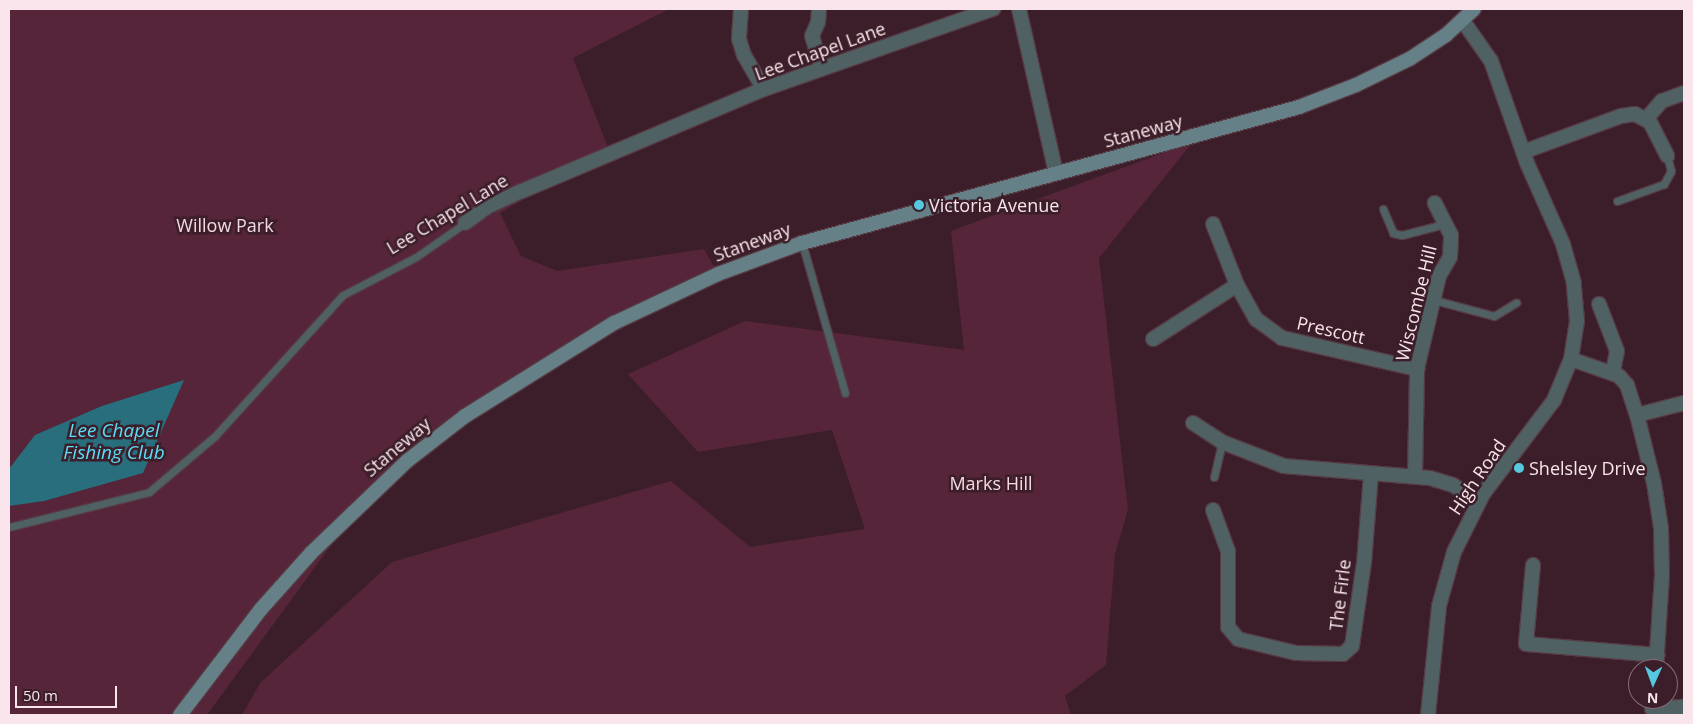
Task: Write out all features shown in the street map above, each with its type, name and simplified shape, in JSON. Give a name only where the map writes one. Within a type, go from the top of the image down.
[{"type":"main road","points":[[1463,21],[1474,9]]},
{"type":"main road","name":"Staneway","points":[[180,715],[261,609],[311,553],[407,461],[465,416],[580,342],[649,305],[718,274],[802,243],[1259,119],[1333,95],[1416,55],[1463,21]]},
{"type":"street","points":[[741,9],[740,39],[744,55],[764,89]]},
{"type":"street","points":[[819,9],[818,22],[812,36],[822,68]]},
{"type":"street","name":"Lee Chapel Lane","points":[[465,223],[487,207],[522,191],[764,89],[993,9]]},
{"type":"street","points":[[1019,9],[1056,173]]},
{"type":"street","name":"High Road","points":[[1428,715],[1442,592],[1459,539],[1478,502],[1547,412],[1571,359],[1577,321],[1572,270],[1523,152],[1491,61],[1463,21]]},
{"type":"street","points":[[1646,118],[1662,101],[1684,93]]},
{"type":"street","points":[[1523,152],[1621,116],[1635,114],[1646,118],[1667,156]]},
{"type":"street","name":"Wiscombe Hill","points":[[1415,476],[1417,369],[1439,276],[1450,257],[1451,235],[1435,203]]},
{"type":"street","name":"Prescott","points":[[1213,224],[1237,285],[1256,319],[1282,338],[1417,369]]},
{"type":"street","points":[[1153,339],[1237,285]]},
{"type":"street","points":[[1598,304],[1617,351],[1613,372]]},
{"type":"street","points":[[1571,359],[1613,372],[1627,385],[1637,415],[1654,483],[1661,528],[1662,575],[1657,659]]},
{"type":"street","points":[[1637,415],[1684,403]]},
{"type":"street","points":[[1193,423],[1222,442],[1284,466],[1415,476],[1453,485],[1478,502]]},
{"type":"street","name":"The Firle","points":[[1213,510],[1228,551],[1228,627],[1238,639],[1296,653],[1343,654],[1352,646],[1364,563],[1371,474]]},
{"type":"street","points":[[1533,565],[1526,644],[1635,659]]},
{"type":"lane","points":[[1617,201],[1664,184],[1671,171],[1667,156]]},
{"type":"lane","points":[[1383,209],[1393,233],[1402,235],[1444,224]]},
{"type":"lane","name":"Lee Chapel Lane","points":[[9,527],[149,492],[215,436],[343,295],[416,257],[465,223]]},
{"type":"lane","points":[[802,243],[845,393]]},
{"type":"lane","points":[[1434,300],[1494,316],[1516,303]]},
{"type":"lane","points":[[1214,477],[1222,442]]},
{"type":"green space","name":"Willow Park","points":[[9,9],[669,9],[573,58],[610,153],[522,191],[524,199],[500,213],[521,256],[557,271],[704,249],[718,274],[548,362],[364,500],[207,715],[9,715]]},
{"type":"green space","name":"Marks Hill","points":[[1193,142],[1099,258],[1128,510],[1115,554],[1106,665],[1065,696],[1071,715],[242,715],[260,683],[392,562],[671,481],[750,547],[865,529],[832,430],[698,452],[628,374],[745,321],[964,350],[951,231]]},
{"type":"water","name":"Lee Chapel Fishing Club","points":[[184,380],[143,473],[44,501],[9,506],[9,469],[35,435],[102,406]]},
{"type":"place","name":"Victoria Avenue","points":[[919,205]]},
{"type":"place","name":"Shelsley Drive","points":[[1519,468]]}]
